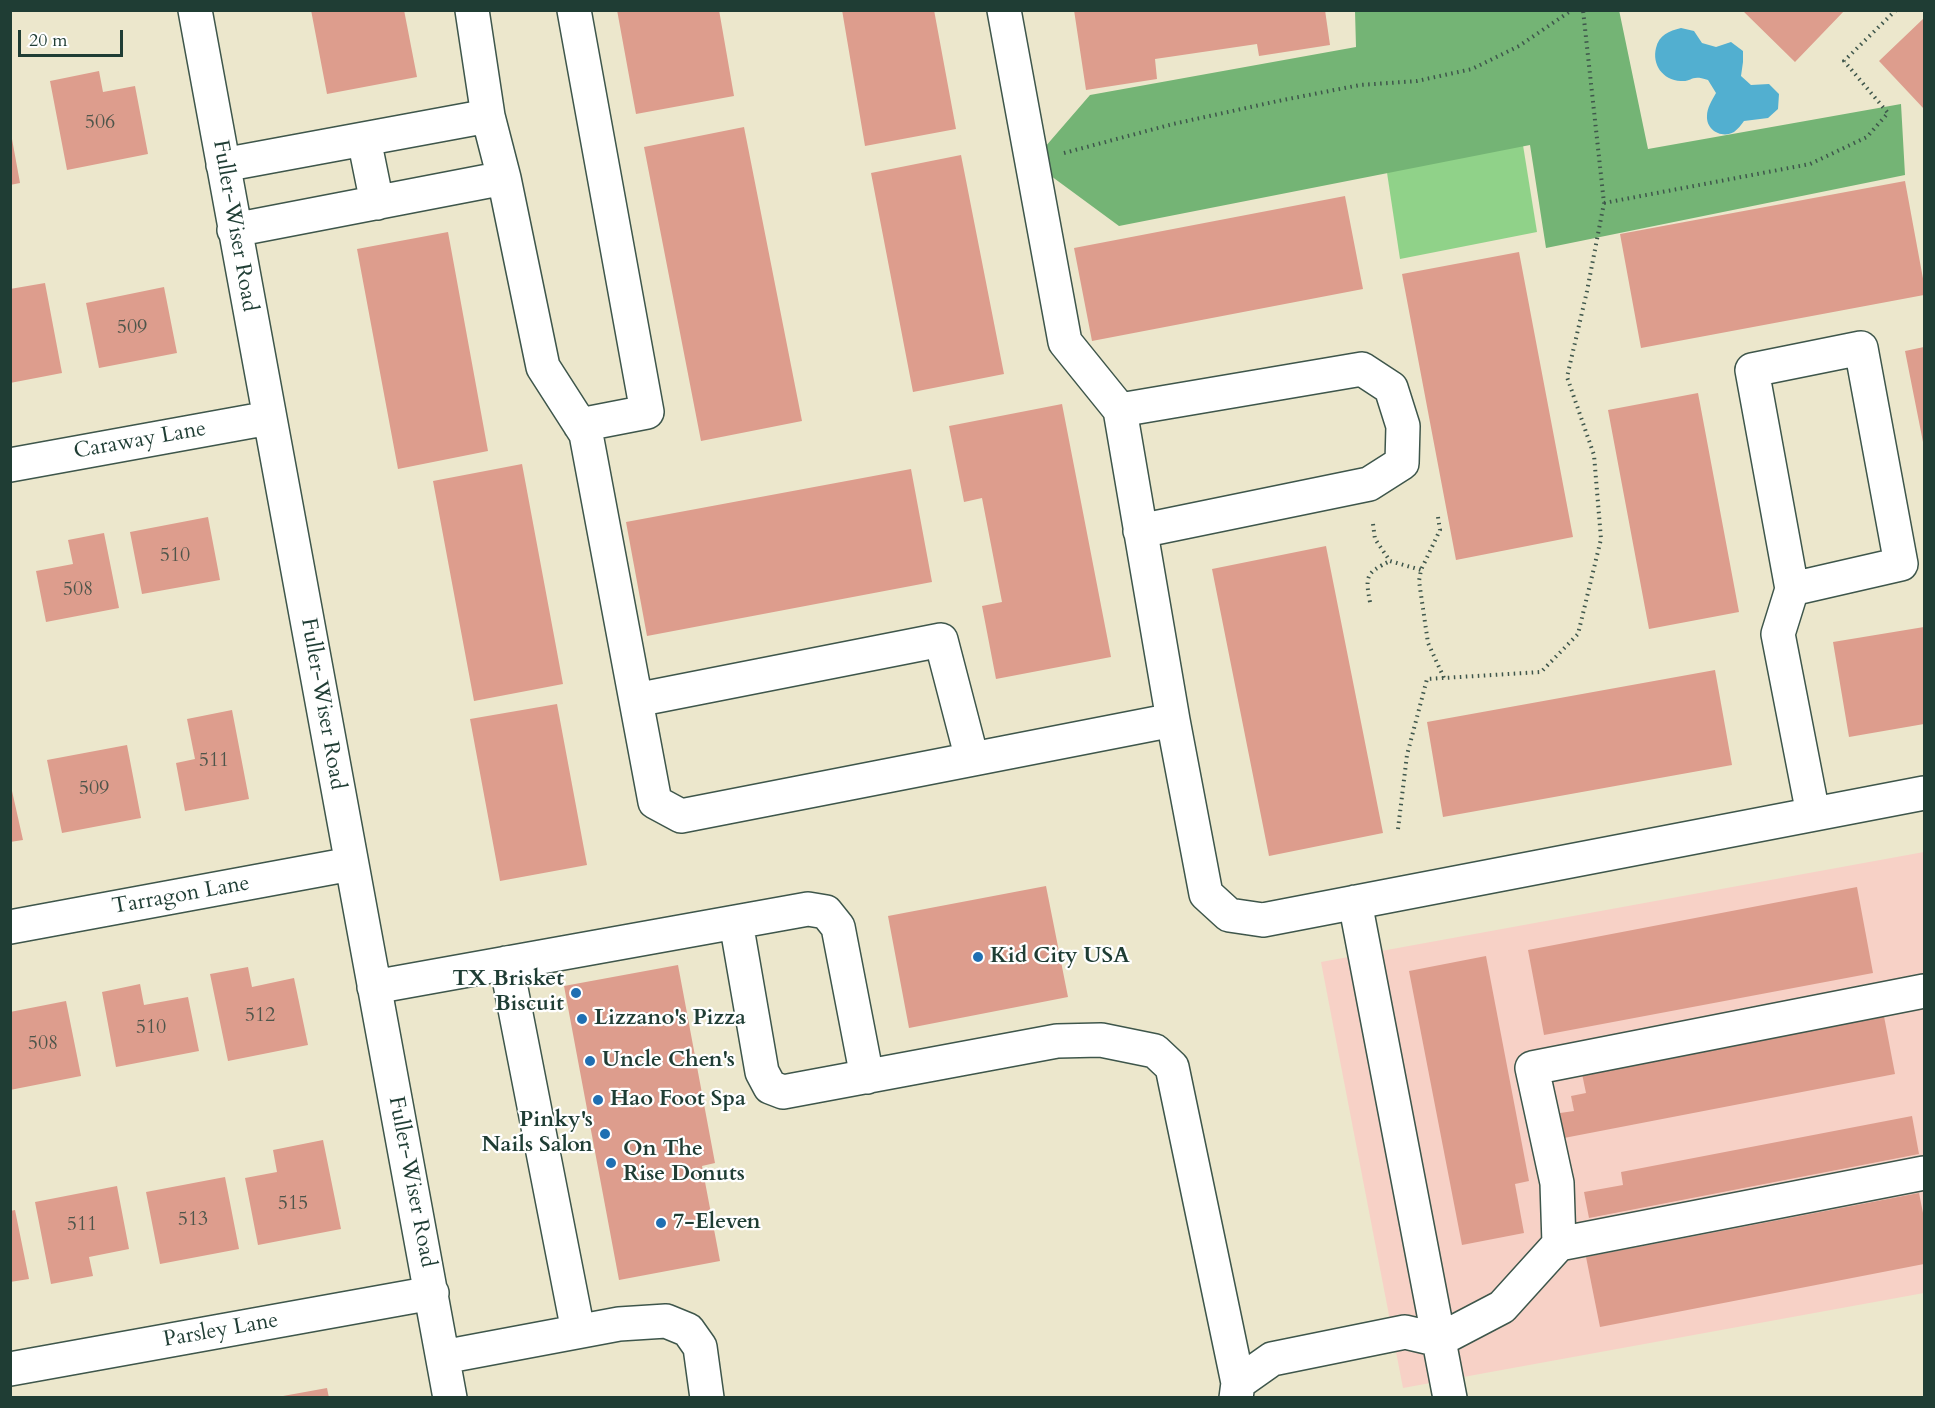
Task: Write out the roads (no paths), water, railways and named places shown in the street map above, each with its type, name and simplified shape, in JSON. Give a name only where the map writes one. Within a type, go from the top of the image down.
[{"type":"street","name":"Fuller-Wiser Road","points":[[195,10],[450,1398]]},
{"type":"street","points":[[472,10],[488,116],[504,178],[543,367],[586,434],[656,802],[681,816],[1173,720]]},
{"type":"street","points":[[574,10],[647,412],[580,425]]},
{"type":"street","points":[[1004,10],[1065,342],[1120,410],[1173,720],[1206,894],[1228,915],[1263,920],[1924,793]]},
{"type":"street","points":[[223,165],[488,116]]},
{"type":"street","points":[[364,139],[377,203]]},
{"type":"street","points":[[234,230],[504,178]]},
{"type":"street","points":[[1792,589],[1901,564],[1861,348],[1752,370],[1792,589],[1778,634],[1813,814]]},
{"type":"street","points":[[1120,410],[1362,369],[1392,388],[1403,426],[1402,463],[1370,484],[1140,531]]},
{"type":"street","name":"Caraway Lane","points":[[10,465],[269,418]]},
{"type":"street","points":[[636,700],[941,640],[972,759]]},
{"type":"street","name":"Tarragon Lane","points":[[10,927],[351,864]]},
{"type":"street","points":[[1354,902],[1450,1398]]},
{"type":"street","points":[[374,987],[808,909],[826,912],[838,927],[867,1077]]},
{"type":"street","points":[[736,922],[762,1072],[770,1087],[783,1092],[1057,1041],[1101,1040],[1155,1051],[1172,1067],[1237,1390]]},
{"type":"street","points":[[506,963],[578,1331]]},
{"type":"street","points":[[1559,1244],[1557,1183],[1532,1068],[1924,991]]},
{"type":"street","points":[[1237,1390],[1272,1359],[1405,1332],[1439,1340],[1502,1307],[1559,1244],[1924,1173]]},
{"type":"street","name":"Parsley Lane","points":[[10,1369],[432,1293]]},
{"type":"street","points":[[443,1357],[619,1324],[666,1321],[688,1330],[700,1347],[707,1398]]},
{"type":"water","points":[[1681,28],[1694,31],[1702,43],[1716,47],[1731,42],[1743,51],[1741,76],[1751,85],[1769,84],[1779,94],[1778,109],[1768,118],[1744,121],[1729,134],[1720,134],[1712,129],[1707,121],[1707,113],[1716,93],[1708,80],[1695,78],[1685,81],[1674,80],[1664,74],[1657,65],[1655,54],[1659,40],[1669,32]]},
{"type":"place","name":"Kid City USA","points":[[978,957]]},
{"type":"place","name":"TX Brisket Biscuit","points":[[576,993]]},
{"type":"place","name":"Lizzano's Pizza","points":[[582,1019]]},
{"type":"place","name":"Uncle Chen's","points":[[590,1061]]},
{"type":"place","name":"Hao Foot Spa","points":[[598,1100]]},
{"type":"place","name":"Pinky's Nails Salon","points":[[605,1134]]},
{"type":"place","name":"On The Rise Donuts","points":[[611,1163]]},
{"type":"place","name":"7-Eleven","points":[[661,1223]]}]
